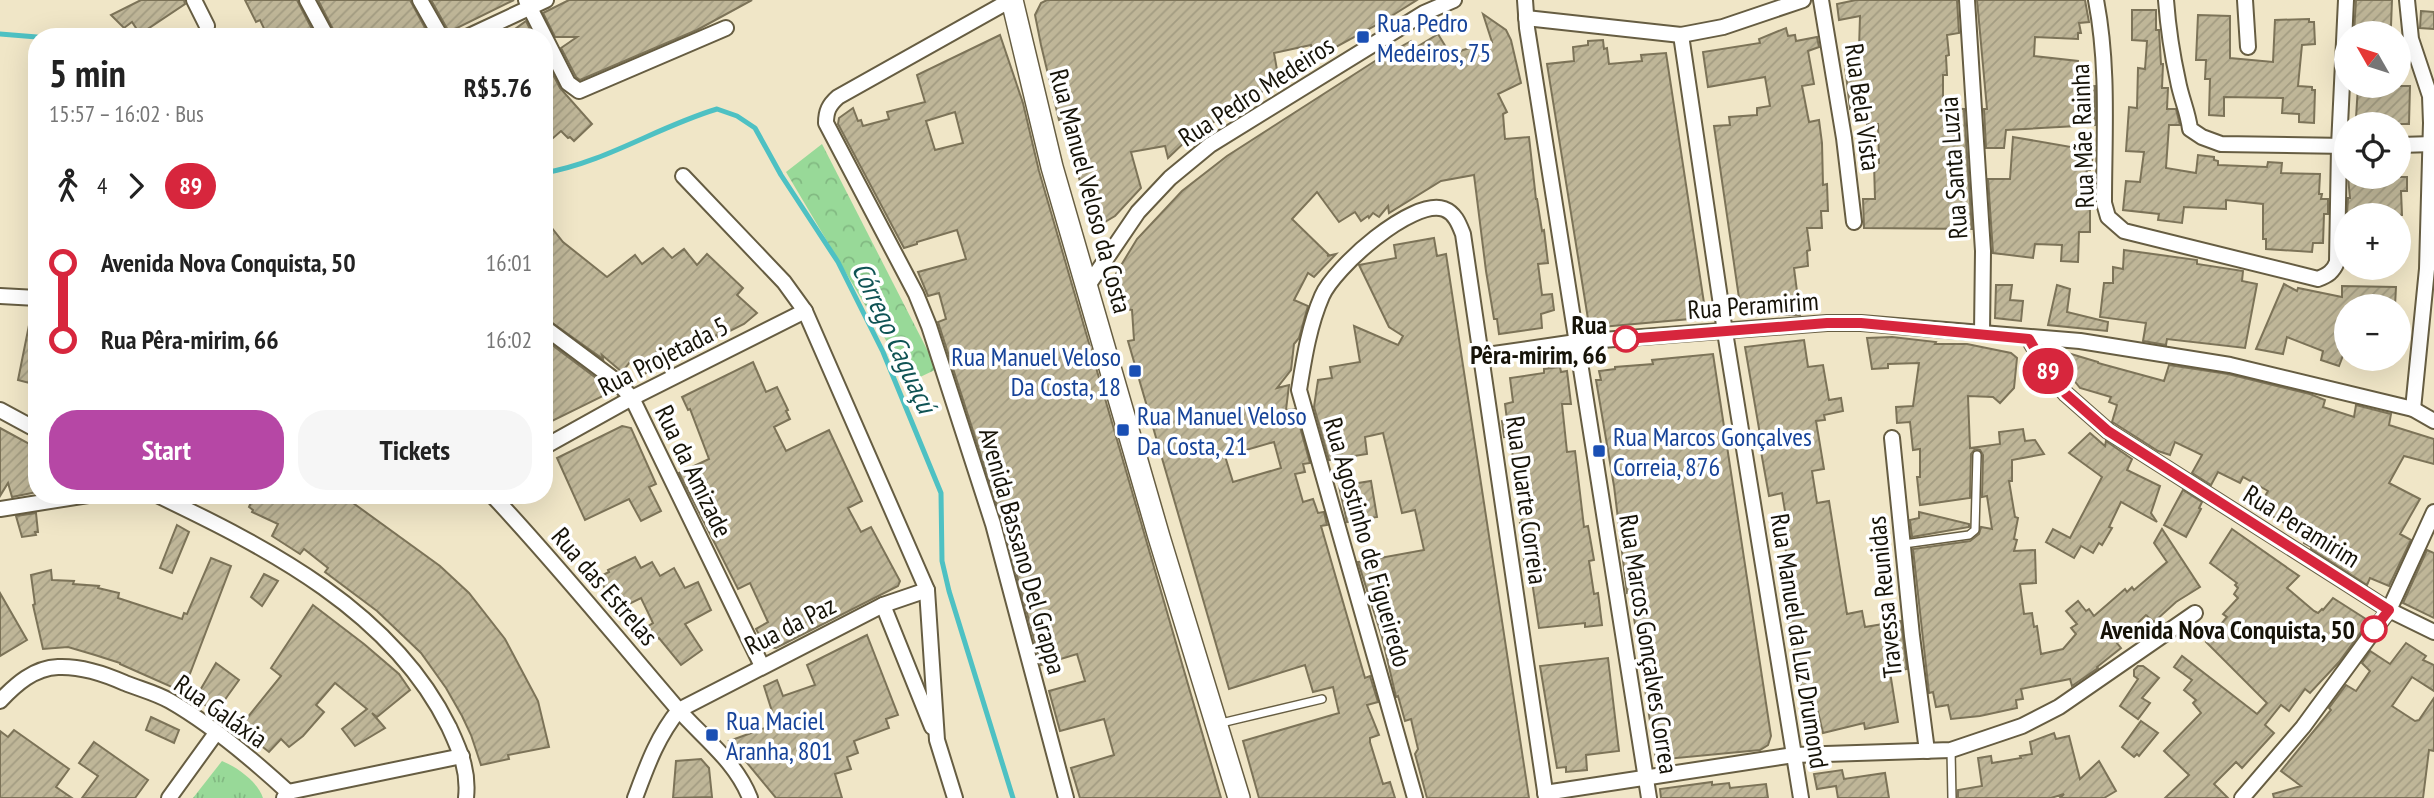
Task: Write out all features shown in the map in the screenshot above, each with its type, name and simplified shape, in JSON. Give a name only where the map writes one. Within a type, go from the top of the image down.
[{"type":"main road","name":"Rua Manuel Veloso da Costa","points":[[1011,0],[1052,167],[1159,537],[1239,798]]},
{"type":"street","points":[[194,0],[207,26]]},
{"type":"street","points":[[307,0],[322,28]]},
{"type":"street","points":[[420,0],[436,28]]},
{"type":"street","points":[[484,28],[528,4],[546,0]]},
{"type":"street","name":"Avenida Bassano Del Grappa","points":[[1011,0],[838,97],[826,113],[826,123],[916,294],[929,326],[993,524],[1066,798]]},
{"type":"street","name":"Rua Pedro Medeiros","points":[[1087,287],[1138,212],[1170,178],[1210,145],[1424,13],[1454,0]]},
{"type":"street","name":"Rua Marcos Gonçalves Correa","points":[[1525,0],[1648,798]]},
{"type":"street","points":[[1526,18],[1681,35],[1723,27],[1803,0]]},
{"type":"street","name":"Rua Bela Vista","points":[[1821,0],[1844,138],[1854,222]]},
{"type":"street","name":"Rua Santa Luzia","points":[[1967,0],[1983,251],[1982,333]]},
{"type":"street","name":"Rua Mãe Rainha","points":[[2096,0],[2105,65],[2104,203],[2108,217],[2123,231],[2318,279],[2334,270],[2337,262],[2341,189]]},
{"type":"street","points":[[2166,0],[2178,85],[2190,129],[2221,144],[2334,146]]},
{"type":"street","points":[[2245,0],[2248,47]]},
{"type":"street","points":[[2344,112],[2346,0]]},
{"type":"street","points":[[2407,0],[2411,39],[2430,96],[2432,144],[2427,269],[2413,409]]},
{"type":"street","points":[[528,4],[540,28]]},
{"type":"street","points":[[553,53],[568,83],[579,91],[726,28]]},
{"type":"street","name":"Rua Manuel da Luz Drumond","points":[[1681,35],[1725,332],[1801,798]]},
{"type":"street","points":[[2411,145],[2432,144]]},
{"type":"street","points":[[682,176],[784,282],[805,311],[927,590],[937,740]]},
{"type":"street","name":"Rua Agostinho de Figueiredo","points":[[1415,798],[1299,390],[1306,345],[1322,294],[1346,262],[1371,241],[1411,215],[1427,208],[1441,208],[1451,213]]},
{"type":"street","name":"Rua Duarte Correia","points":[[1451,213],[1463,234],[1546,795]]},
{"type":"street","points":[[0,296],[28,298]]},
{"type":"street","name":"Rua Projetada 5","points":[[553,442],[632,398],[805,311]]},
{"type":"street","name":"Rua Peramirim","points":[[1480,356],[1576,342],[1827,323],[1861,323],[2029,339],[2080,341],[2230,365],[2413,409],[2434,421]]},
{"type":"street","name":"Rua da Amizade","points":[[553,334],[615,380],[632,398],[762,666]]},
{"type":"street","name":"Rua Peramirim","points":[[2029,339],[2052,378],[2108,431],[2389,610],[2434,632]]},
{"type":"street","points":[[0,410],[28,425]]},
{"type":"street","name":"Travessa Reunidas","points":[[1892,438],[1927,751]]},
{"type":"street","points":[[0,509],[31,504]]},
{"type":"street","points":[[175,504],[216,524],[294,570],[346,604],[391,645],[416,673],[438,705],[462,756],[468,781],[466,798]]},
{"type":"street","name":"Rua das Estrelas","points":[[500,504],[678,710],[729,762],[750,798]]},
{"type":"street","points":[[2243,798],[2302,727],[2389,610],[2434,512]]},
{"type":"street","name":"Rua da Paz","points":[[678,710],[883,605],[927,590]]},
{"type":"street","points":[[883,605],[937,740],[955,798]]},
{"type":"street","points":[[1546,795],[1794,755],[1951,750],[2022,726],[2059,706],[2195,613]]},
{"type":"street","name":"Rua Galáxia","points":[[0,701],[16,684],[35,673],[57,667],[80,668],[112,677],[168,700],[216,733],[286,795]]},
{"type":"street","points":[[635,798],[653,748],[678,710]]},
{"type":"street","points":[[169,798],[216,733]]},
{"type":"street","points":[[286,795],[462,756]]},
{"type":"lane","points":[[1904,544],[1969,535],[1975,530],[1978,455]]},
{"type":"lane","points":[[1216,725],[1322,699]]},
{"type":"lane","points":[[1951,750],[1952,798]]},
{"type":"green space","points":[[822,144],[937,369],[918,378],[909,379],[786,172]]},
{"type":"green space","points":[[222,761],[246,776],[257,786],[263,798],[193,798]]},
{"type":"building","points":[[141,0],[184,0],[185,4],[149,28],[136,28],[132,22],[124,28],[111,15]]},
{"type":"building","points":[[245,0],[297,0],[311,28],[264,28],[260,20],[256,22]]},
{"type":"building","points":[[318,0],[410,0],[425,28],[332,28]]},
{"type":"building","points":[[431,0],[514,0],[457,28],[447,28]]},
{"type":"building","points":[[569,0],[752,0],[697,30],[580,80],[561,48],[577,37],[555,37],[553,28],[543,13]]},
{"type":"building","points":[[1047,0],[1417,0],[1314,59],[1311,45],[1274,53],[1279,81],[1190,137],[1168,158],[1165,146],[1131,152],[1141,188],[1115,216],[1096,225],[1091,222],[1063,119],[1059,120],[1041,45],[1035,15],[1041,3]]},
{"type":"building","points":[[1856,0],[1957,0],[1959,33],[1947,35],[1949,55],[1946,56],[1947,75],[1943,75],[1943,108],[1964,109],[1972,229],[1864,228],[1863,199],[1875,199],[1874,163],[1879,163],[1878,124],[1867,124],[1866,108],[1850,109],[1845,66],[1855,66],[1854,49],[1859,49],[1860,16],[1839,20],[1837,4]]},
{"type":"building","points":[[1977,0],[2085,0],[2089,22],[2079,23],[2081,33],[2078,33],[2078,39],[2035,37],[2034,56],[2078,61],[2079,87],[2095,86],[2095,125],[2006,130],[2004,148],[1986,148],[1984,109],[1987,109]]},
{"type":"building","points":[[2356,0],[2392,0],[2391,21],[2355,21]]},
{"type":"building","points":[[2132,10],[2156,10],[2156,30],[2159,30],[2163,64],[2162,88],[2168,88],[2167,109],[2176,109],[2180,125],[2169,125],[2166,168],[2196,173],[2198,155],[2214,157],[2218,165],[2267,167],[2268,162],[2282,163],[2281,173],[2320,174],[2319,194],[2322,194],[2321,199],[2328,199],[2328,214],[2324,214],[2323,243],[2313,243],[2312,252],[2266,249],[2266,239],[2263,239],[2263,204],[2226,200],[2226,209],[2184,207],[2182,223],[2158,220],[2159,214],[2123,210],[2126,181],[2140,182],[2144,152],[2126,151],[2129,107],[2137,108],[2138,68],[2145,69],[2147,41],[2132,40]]},
{"type":"building","points":[[2421,11],[2434,12],[2434,29],[2420,28]]},
{"type":"building","points":[[1483,14],[1506,30],[1521,83],[1498,94],[1507,112],[1503,114],[1505,139],[1529,137],[1536,199],[1542,231],[1544,230],[1548,263],[1538,264],[1542,295],[1552,294],[1554,310],[1541,314],[1542,328],[1499,334],[1486,271],[1474,175],[1441,181],[1389,213],[1388,206],[1379,217],[1373,213],[1361,221],[1355,212],[1339,222],[1317,192],[1292,219],[1329,255],[1327,256],[1336,254],[1314,277],[1308,273],[1294,300],[1308,306],[1299,338],[1294,344],[1291,370],[1277,388],[1289,385],[1286,410],[1295,409],[1310,463],[1303,464],[1305,472],[1295,474],[1303,502],[1313,499],[1318,513],[1324,512],[1327,525],[1321,526],[1365,678],[1370,676],[1378,702],[1367,705],[1379,735],[1370,738],[1370,742],[1383,784],[1390,782],[1395,798],[1259,798],[1243,741],[1339,713],[1333,687],[1313,692],[1305,665],[1229,689],[1128,341],[1134,340],[1132,310],[1118,308],[1114,277],[1137,239],[1182,191],[1227,156],[1375,61],[1411,41],[1415,48],[1438,34],[1452,57],[1463,50],[1492,42]],"holes":[[[1274,442],[1281,468],[1233,482],[1225,456]]]},
{"type":"building","points":[[2198,15],[2230,16],[2230,58],[2273,62],[2275,20],[2309,19],[2309,22],[2314,22],[2315,44],[2302,45],[2298,86],[2312,87],[2312,90],[2315,90],[2314,123],[2299,122],[2299,114],[2282,113],[2283,98],[2224,97],[2224,116],[2209,115],[2210,79],[2205,79],[2206,60],[2196,60]]},
{"type":"building","points":[[526,21],[530,28],[516,28]]},
{"type":"building","points":[[1786,28],[1788,36],[1795,35],[1796,41],[1817,37],[1819,47],[1808,51],[1814,84],[1802,86],[1809,122],[1819,120],[1823,185],[1827,184],[1828,211],[1821,211],[1822,228],[1807,228],[1810,250],[1807,251],[1808,266],[1794,268],[1800,315],[1750,315],[1742,310],[1739,298],[1714,126],[1730,125],[1729,117],[1757,115],[1757,108],[1770,106],[1765,77],[1708,87],[1703,52],[1760,43],[1759,39]]},
{"type":"building","points":[[1000,35],[1023,103],[1039,171],[1221,798],[1080,798],[1071,768],[1114,755],[1104,719],[1060,731],[1049,691],[1085,681],[1077,654],[1041,665],[1002,521],[938,322],[946,319],[939,293],[928,296],[918,272],[966,259],[957,230],[904,248],[838,124],[839,118],[853,108],[863,126],[889,119],[887,112],[925,102],[917,75]],"holes":[[[955,112],[963,143],[935,150],[926,121]]]},
{"type":"building","points":[[1603,40],[1609,64],[1642,61],[1641,55],[1666,53],[1704,303],[1689,305],[1690,319],[1601,327],[1588,319],[1547,64],[1574,61],[1573,47],[1588,45],[1588,41]]},
{"type":"building","points":[[553,74],[560,88],[592,124],[574,141],[561,131],[553,138]]},
{"type":"building","points":[[2357,98],[2410,98],[2409,112],[2356,112]]},
{"type":"building","points":[[2013,137],[2094,151],[2090,170],[2087,170],[2082,200],[2090,200],[2090,232],[2079,232],[2078,262],[2061,261],[2062,245],[2035,244],[2033,258],[1993,253],[1988,179],[2010,179]]},
{"type":"building","points":[[2349,189],[2407,189],[2401,191],[2402,203],[2348,203]]},
{"type":"building","points":[[553,229],[563,242],[607,277],[635,255],[642,264],[663,248],[672,258],[684,249],[697,265],[707,254],[743,288],[737,295],[757,313],[744,324],[718,337],[717,335],[681,357],[644,374],[630,362],[622,372],[602,355],[603,359],[553,323]]},
{"type":"building","points":[[1434,238],[1437,256],[1446,254],[1529,798],[1427,798],[1415,754],[1418,749],[1411,719],[1405,721],[1398,696],[1396,697],[1382,637],[1358,562],[1424,550],[1415,510],[1402,513],[1383,433],[1365,437],[1367,454],[1329,460],[1314,407],[1318,380],[1332,378],[1330,367],[1360,362],[1354,326],[1398,345],[1403,336],[1389,327],[1359,265],[1396,258],[1394,245]]},
{"type":"building","points":[[2124,250],[2197,260],[2197,264],[2243,271],[2242,281],[2257,284],[2245,348],[2167,339],[2166,345],[2143,341],[2146,323],[2100,317],[2104,283],[2113,283],[2113,267],[2123,269]]},
{"type":"building","points":[[2284,284],[2297,291],[2298,288],[2334,295],[2334,364],[2321,360],[2323,351],[2287,337],[2283,354],[2256,349]]},
{"type":"building","points":[[1996,285],[2012,285],[2010,300],[2023,301],[2021,321],[1995,318]]},
{"type":"building","points":[[2057,285],[2070,289],[2067,312],[2108,322],[2107,331],[2048,325]]},
{"type":"building","points":[[2342,286],[2396,287],[2396,294],[2342,294]]},
{"type":"building","points":[[28,330],[28,383],[18,380]]},
{"type":"building","points":[[1892,337],[1936,342],[1935,344],[1967,344],[2011,353],[2017,358],[2014,388],[2000,403],[1993,397],[1968,396],[1970,448],[2000,444],[1999,432],[2023,429],[2025,441],[2035,440],[2044,454],[2012,460],[2012,481],[2009,481],[2015,517],[2018,518],[2014,551],[2035,550],[2036,583],[2020,584],[2024,614],[2032,613],[2041,654],[2063,649],[2076,634],[2071,628],[2077,624],[2066,611],[2078,601],[2094,616],[2125,589],[2127,592],[2132,587],[2134,590],[2167,562],[2154,543],[2162,529],[2200,587],[2176,602],[2154,622],[2146,615],[2117,643],[2121,648],[2072,686],[2070,679],[2021,689],[2023,699],[2016,700],[2017,708],[1980,716],[1951,719],[1948,705],[1936,707],[1933,692],[1929,693],[1913,549],[1970,541],[1979,534],[1981,527],[1992,529],[1987,496],[1982,497],[1983,455],[1980,450],[1975,449],[1971,454],[1970,498],[1920,505],[1917,477],[1920,477],[1920,449],[1913,450],[1910,422],[1897,423],[1896,407],[1913,406],[1919,363],[1888,364],[1888,368],[1872,369],[1867,338]]},
{"type":"building","points":[[1804,340],[1808,367],[1823,365],[1829,400],[1841,398],[1843,411],[1824,415],[1825,420],[1816,421],[1824,469],[1812,471],[1817,503],[1829,501],[1847,614],[1862,611],[1865,627],[1901,621],[1907,669],[1890,672],[1898,722],[1865,729],[1864,723],[1823,733],[1818,712],[1806,714],[1781,577],[1791,575],[1784,542],[1790,541],[1782,493],[1769,496],[1760,446],[1745,347]]},
{"type":"building","points":[[553,346],[604,384],[605,395],[553,421]]},
{"type":"building","points":[[2061,351],[2164,381],[2169,365],[2228,374],[2310,394],[2325,400],[2323,407],[2354,417],[2356,405],[2391,414],[2389,425],[2434,439],[2434,464],[2404,456],[2389,483],[2420,499],[2400,534],[2411,540],[2389,586],[2370,578],[2367,585],[2311,549],[2304,543],[2307,536],[2258,508],[2268,491],[2243,477],[2240,483],[2218,472],[2211,485],[2192,473],[2202,455],[2175,442],[2170,455],[2158,451],[2112,422],[2117,405],[2109,402],[2111,397],[2080,388],[2058,360]]},
{"type":"building","points":[[1713,354],[1771,736],[1768,745],[1760,750],[1656,760],[1630,592],[1627,593],[1614,486],[1596,380],[1601,380],[1599,371],[1615,367]]},
{"type":"building","points":[[753,362],[766,392],[777,387],[788,410],[786,411],[790,419],[774,427],[786,451],[829,430],[862,501],[848,508],[861,532],[871,527],[900,581],[898,586],[776,648],[764,644],[756,629],[768,622],[750,583],[738,589],[679,473],[709,459],[690,409],[688,410],[682,397]]},
{"type":"building","points":[[1560,367],[1561,372],[1567,371],[1571,404],[1562,404],[1567,452],[1575,451],[1584,527],[1588,526],[1594,560],[1589,561],[1594,594],[1598,593],[1602,625],[1585,627],[1585,623],[1539,628],[1530,568],[1525,568],[1522,523],[1510,436],[1504,437],[1502,421],[1507,420],[1505,404],[1513,402],[1510,378],[1544,373],[1544,369]]},
{"type":"building","points":[[622,426],[631,428],[656,484],[649,487],[661,511],[641,521],[629,499],[585,520],[557,458]]},
{"type":"building","points":[[0,428],[28,443],[28,494],[12,497],[8,483],[0,496]]},
{"type":"building","points":[[2090,433],[2105,446],[2106,441],[2132,459],[2127,470],[2160,486],[2151,513],[2157,522],[2121,502],[2109,527],[2112,528],[2102,545],[2099,543],[2093,553],[2081,546],[2074,558],[2046,542],[2053,529],[2070,538],[2102,477],[2069,453]]},
{"type":"building","points":[[1371,481],[1377,517],[1347,522],[1339,486]]},
{"type":"building","points":[[2183,490],[2202,502],[2186,537],[2164,525]]},
{"type":"building","points":[[250,504],[354,504],[440,566],[469,593],[505,639],[538,701],[549,747],[508,755],[509,759],[481,765],[462,716],[421,653],[377,611],[325,572],[328,568],[304,549],[300,554],[272,536],[278,524],[252,512]]},
{"type":"building","points":[[1919,512],[1969,524],[1969,527],[1912,537],[1910,520],[1919,518]]},
{"type":"building","points":[[36,513],[38,532],[35,532],[36,535],[22,537],[16,516]]},
{"type":"building","points":[[177,525],[189,532],[172,573],[160,568]]},
{"type":"building","points":[[2232,529],[2299,576],[2287,588],[2314,611],[2318,613],[2323,610],[2333,598],[2369,621],[2339,662],[2310,693],[2305,689],[2289,711],[2281,705],[2265,725],[2274,733],[2242,768],[2236,762],[2214,784],[2228,798],[2165,798],[2189,775],[2164,751],[2201,713],[2193,703],[2196,700],[2184,690],[2192,680],[2174,667],[2182,656],[2257,714],[2267,703],[2206,642],[2227,617],[2223,614],[2238,598],[2234,594],[2238,588],[2235,585],[2237,583],[2210,563]]},
{"type":"building","points":[[2427,550],[2434,553],[2434,618],[2403,603]]},
{"type":"building","points":[[635,557],[641,568],[652,562],[660,576],[674,568],[685,588],[698,582],[711,610],[685,624],[702,650],[681,665],[659,638],[645,645],[635,634],[653,623],[641,598],[621,608],[615,597],[610,599],[599,577]]},
{"type":"building","points":[[211,558],[231,566],[183,692],[120,663],[95,655],[68,647],[43,649],[33,605],[31,575],[51,570],[52,580],[99,586],[98,588],[119,593],[118,598],[182,619],[184,613],[187,614]]},
{"type":"building","points":[[264,574],[278,581],[262,606],[251,597]]},
{"type":"building","points":[[0,593],[27,640],[0,656]]},
{"type":"building","points":[[313,605],[399,674],[410,690],[377,717],[372,713],[385,728],[355,746],[342,729],[367,709],[335,683],[316,705],[324,712],[303,736],[289,747],[281,739],[269,752],[239,728],[281,676],[271,668]]},
{"type":"building","points":[[867,635],[898,715],[886,719],[889,728],[854,741],[858,753],[847,757],[851,769],[835,774],[842,798],[776,798],[729,741],[776,724],[764,686],[777,680],[783,696],[815,685],[807,665]]},
{"type":"building","points":[[2406,643],[2426,656],[2423,660],[2434,665],[2434,691],[2412,677],[2392,706],[2415,721],[2419,720],[2434,698],[2434,751],[2429,750],[2423,798],[2274,798],[2273,794],[2301,786],[2281,771],[2331,710],[2329,708],[2346,685],[2356,691],[2370,671],[2362,663],[2370,651],[2390,664]]},
{"type":"building","points":[[1608,658],[1619,751],[1586,755],[1587,770],[1566,772],[1566,767],[1557,768],[1540,666]]},
{"type":"building","points":[[216,663],[239,680],[216,712],[195,699]]},
{"type":"building","points":[[2143,666],[2159,678],[2142,698],[2150,703],[2138,719],[2120,706],[2138,679],[2134,676],[2134,670]]},
{"type":"building","points":[[151,717],[179,730],[174,743],[146,730]]},
{"type":"building","points":[[2141,721],[2158,733],[2139,756],[2137,754],[2134,757],[2122,747]]},
{"type":"building","points":[[14,730],[69,769],[56,787],[72,798],[0,798],[0,731],[8,737]]},
{"type":"building","points":[[2054,733],[2056,739],[2069,736],[2080,779],[2099,761],[2116,791],[2104,798],[2060,798],[2064,794],[2051,798],[1958,798],[1958,790],[1982,786],[1978,758],[1991,756],[1992,763],[2021,758],[2020,756],[2032,754],[2030,742]]},
{"type":"building","points":[[94,742],[148,780],[135,798],[82,798],[98,776],[79,763]]},
{"type":"building","points":[[701,759],[709,768],[712,797],[673,798],[676,761]]},
{"type":"building","points":[[1842,770],[1844,779],[1885,773],[1889,798],[1838,798],[1836,786],[1817,789],[1814,774]]},
{"type":"building","points":[[1712,782],[1712,785],[1729,783],[1730,788],[1766,784],[1768,798],[1661,798],[1660,789]]},
{"type":"waterway","name":"Córrego Caguaçú","points":[[0,34],[28,36]]},
{"type":"waterway","name":"Córrego Caguaçú","points":[[553,171],[589,161],[717,109],[737,116],[755,128],[781,175],[838,262],[883,352],[941,493],[942,561],[949,591],[1013,798]]},
{"type":"bus line","name":"89","points":[[1626,339],[1827,323],[1861,323],[2029,339],[2052,378],[2108,431],[2389,610],[2374,629]]},
{"type":"place","name":"Rua Pedro Medeiros, 75","points":[[1363,37]]},
{"type":"place","name":"Rua Pêra-mirim, 66","points":[[1626,339]]},
{"type":"place","name":"Rua Manuel Veloso Da Costa, 18","points":[[1135,371]]},
{"type":"place","name":"Rua Manuel Veloso Da Costa, 21","points":[[1123,430]]},
{"type":"place","name":"Rua Marcos Gonçalves Correia, 876","points":[[1599,451]]},
{"type":"place","name":"Avenida Nova Conquista, 50","points":[[2374,629]]},
{"type":"place","name":"Rua Maciel Aranha, 801","points":[[712,735]]}]
